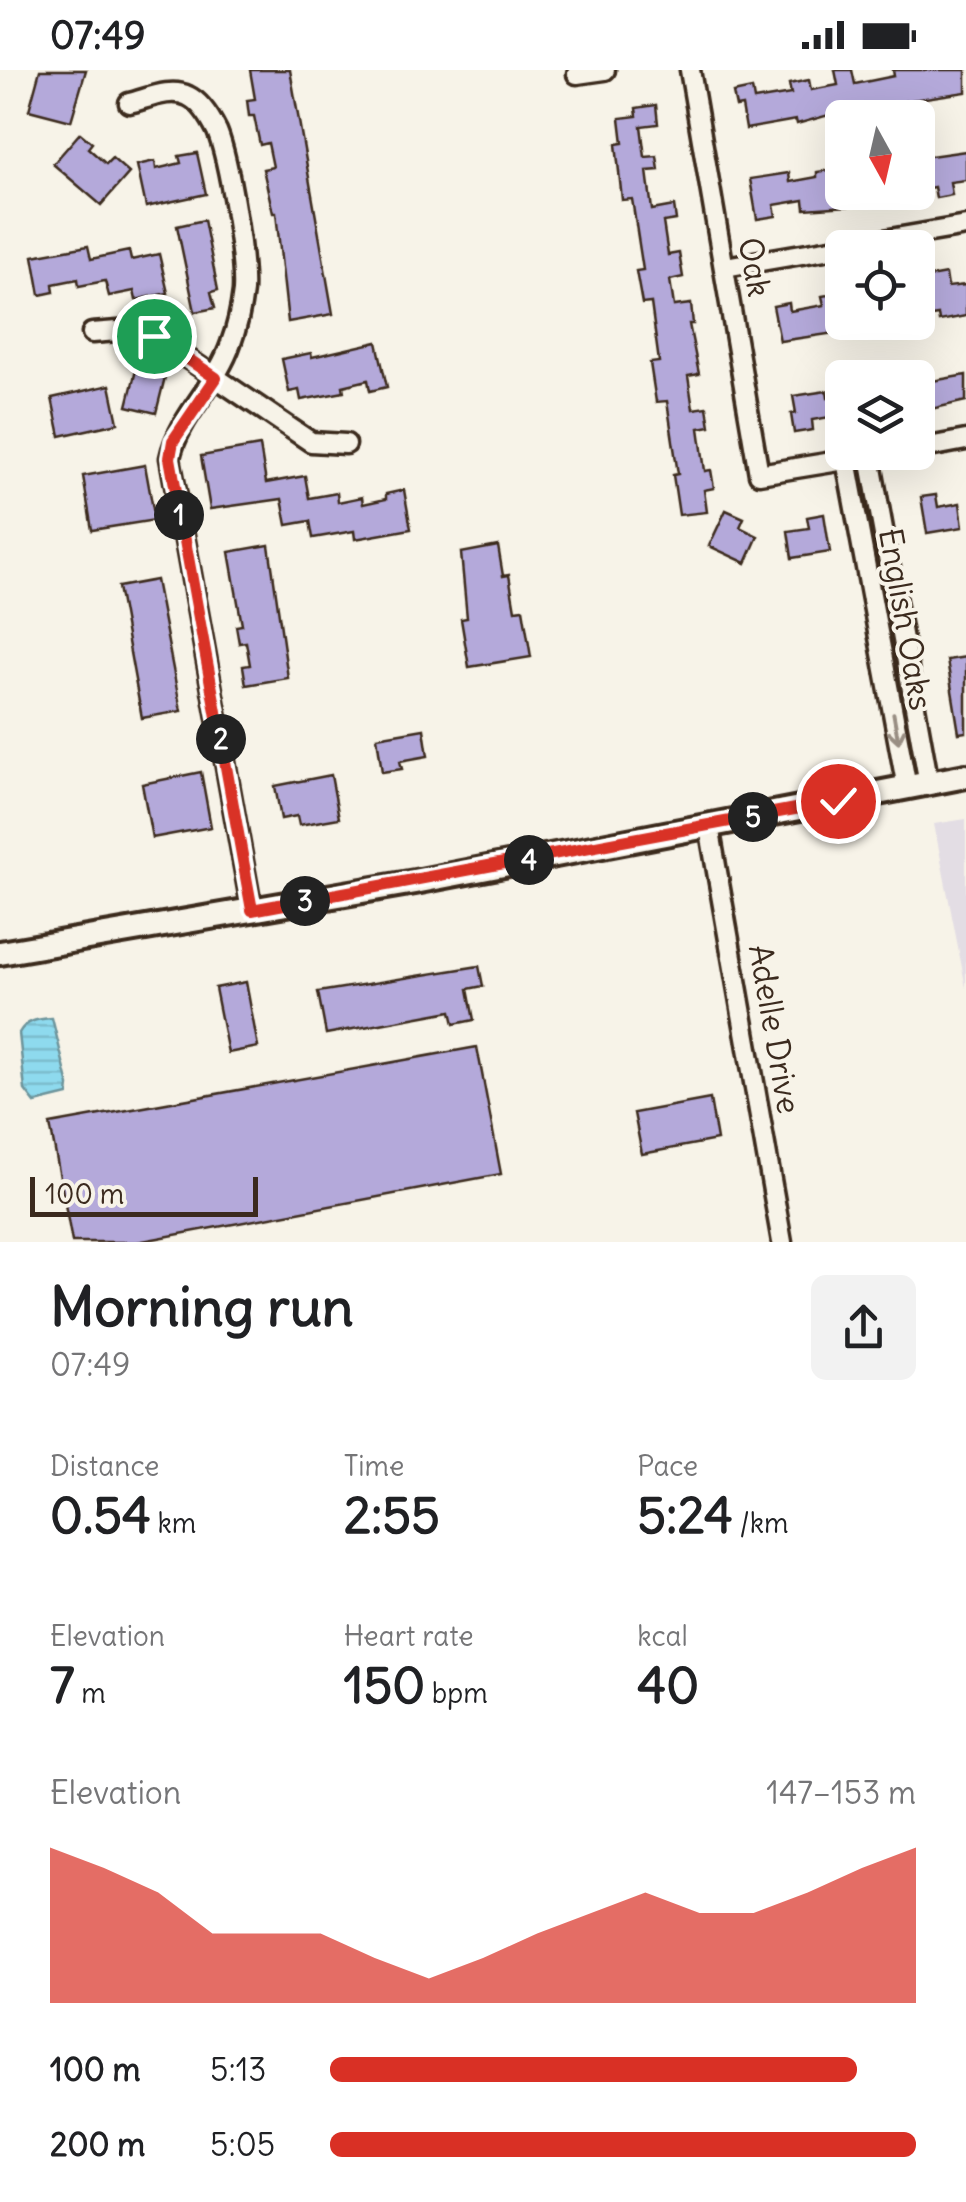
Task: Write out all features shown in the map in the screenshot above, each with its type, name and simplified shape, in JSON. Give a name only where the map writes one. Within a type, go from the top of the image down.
[{"type":"main road","points":[[0,954],[966,776]]},
{"type":"street","points":[[577,74],[605,70]]},
{"type":"street","name":"Oak","points":[[690,70],[759,474],[825,463]]},
{"type":"street","points":[[128,103],[173,92],[188,96],[211,120],[223,148],[242,264],[243,291],[231,343],[216,378],[173,441],[170,458],[252,910]]},
{"type":"street","points":[[725,267],[966,226]]},
{"type":"street","points":[[92,334],[144,330],[311,442],[346,444]]},
{"type":"street","points":[[935,445],[966,440]]},
{"type":"street","name":"English Oaks","points":[[848,470],[918,786]]},
{"type":"street","name":"English Oaks","points":[[872,470],[918,786]]},
{"type":"street","name":"Adelle Drive","points":[[710,826],[782,1242]]},
{"type":"shaded area","points":[[966,819],[966,988],[934,824]]},
{"type":"water","points":[[52,1018],[68,1095],[35,1103],[25,1090],[19,1033],[29,1023]]},
{"type":"building","points":[[40,70],[86,70],[71,121],[29,110]]},
{"type":"building","points":[[250,70],[290,70],[333,314],[288,322],[276,213],[263,169],[273,167],[268,143],[260,145],[254,116],[249,116],[247,100],[255,99]]},
{"type":"building","points":[[835,70],[852,70],[855,84],[894,76],[893,70],[966,70],[966,92],[912,100],[825,100],[825,116],[797,124],[796,120],[746,129],[742,106],[736,107],[733,93],[752,89],[754,100],[791,94],[789,84],[809,80],[811,90],[838,85]]},
{"type":"building","points":[[656,105],[658,124],[641,126],[645,157],[657,156],[659,170],[647,171],[652,210],[674,206],[676,220],[663,222],[668,255],[679,253],[683,277],[670,280],[674,306],[691,304],[693,324],[689,324],[699,374],[688,376],[693,409],[707,407],[710,426],[699,428],[705,471],[711,470],[714,488],[704,490],[707,512],[679,515],[673,475],[678,474],[667,401],[656,402],[650,363],[659,362],[651,303],[642,304],[636,271],[643,270],[632,199],[622,200],[616,144],[623,143],[620,118],[637,116],[636,108]]},
{"type":"building","points":[[80,133],[92,143],[88,148],[106,164],[112,158],[129,173],[101,205],[53,164]]},
{"type":"building","points":[[966,151],[966,180],[950,182],[952,195],[936,198],[935,155]]},
{"type":"building","points":[[197,153],[206,194],[146,207],[137,165],[155,161],[156,169],[181,163],[179,156]]},
{"type":"building","points":[[825,171],[825,208],[805,209],[804,200],[774,205],[776,216],[757,219],[750,179],[789,173],[790,182],[817,177],[817,172]]},
{"type":"building","points":[[204,220],[218,290],[211,292],[215,308],[195,312],[177,226]]},
{"type":"building","points":[[88,246],[91,259],[129,251],[131,260],[159,254],[168,293],[136,300],[134,291],[109,296],[105,281],[79,286],[78,279],[53,284],[54,292],[40,295],[33,256]]},
{"type":"building","points":[[946,274],[948,287],[966,285],[966,316],[939,321],[935,315],[935,276]]},
{"type":"building","points":[[825,296],[825,334],[780,341],[773,306],[789,303],[790,311],[824,305]]},
{"type":"building","points":[[377,342],[387,387],[370,391],[368,380],[343,386],[344,392],[301,400],[299,390],[289,392],[282,359],[311,353],[312,357]]},
{"type":"building","points":[[137,366],[166,373],[156,413],[127,406]]},
{"type":"building","points":[[966,375],[966,401],[935,408],[935,380]]},
{"type":"building","points":[[110,385],[118,423],[60,436],[52,398]]},
{"type":"building","points":[[825,391],[825,418],[812,420],[813,430],[794,433],[793,396]]},
{"type":"building","points":[[260,446],[266,483],[305,476],[309,498],[337,493],[338,502],[362,497],[363,504],[404,490],[411,529],[355,539],[354,531],[313,538],[310,521],[287,525],[282,499],[210,509],[201,456]]},
{"type":"building","points":[[145,465],[155,520],[92,530],[83,476]]},
{"type":"building","points":[[936,495],[938,507],[960,503],[963,527],[927,533],[921,497]]},
{"type":"building","points":[[726,510],[744,518],[740,527],[758,536],[746,563],[709,546]]},
{"type":"building","points":[[824,514],[830,552],[792,558],[788,531],[809,528],[807,517]]},
{"type":"building","points":[[269,545],[288,678],[246,685],[243,666],[250,665],[246,642],[239,643],[236,626],[242,625],[229,552]]},
{"type":"building","points":[[498,546],[503,576],[509,575],[515,610],[523,609],[531,657],[469,667],[461,619],[467,618],[461,553]]},
{"type":"building","points":[[156,580],[181,711],[142,718],[118,587]]},
{"type":"building","points":[[966,657],[966,732],[959,733],[947,660]]},
{"type":"building","points":[[424,729],[428,756],[400,761],[402,769],[382,772],[377,737]]},
{"type":"building","points":[[201,772],[211,827],[152,838],[142,784]]},
{"type":"building","points":[[331,775],[339,818],[299,825],[297,816],[281,819],[275,786]]},
{"type":"building","points":[[479,966],[483,986],[468,989],[474,1020],[454,1024],[451,1011],[326,1034],[318,992]]},
{"type":"building","points":[[246,982],[258,1047],[228,1053],[215,988]]},
{"type":"building","points":[[477,1047],[501,1174],[137,1242],[72,1242],[50,1124]]},
{"type":"building","points":[[710,1099],[717,1140],[642,1154],[634,1113]]},
{"type":"route","points":[[154,336],[216,378],[173,441],[170,470],[252,910],[838,801]]}]
